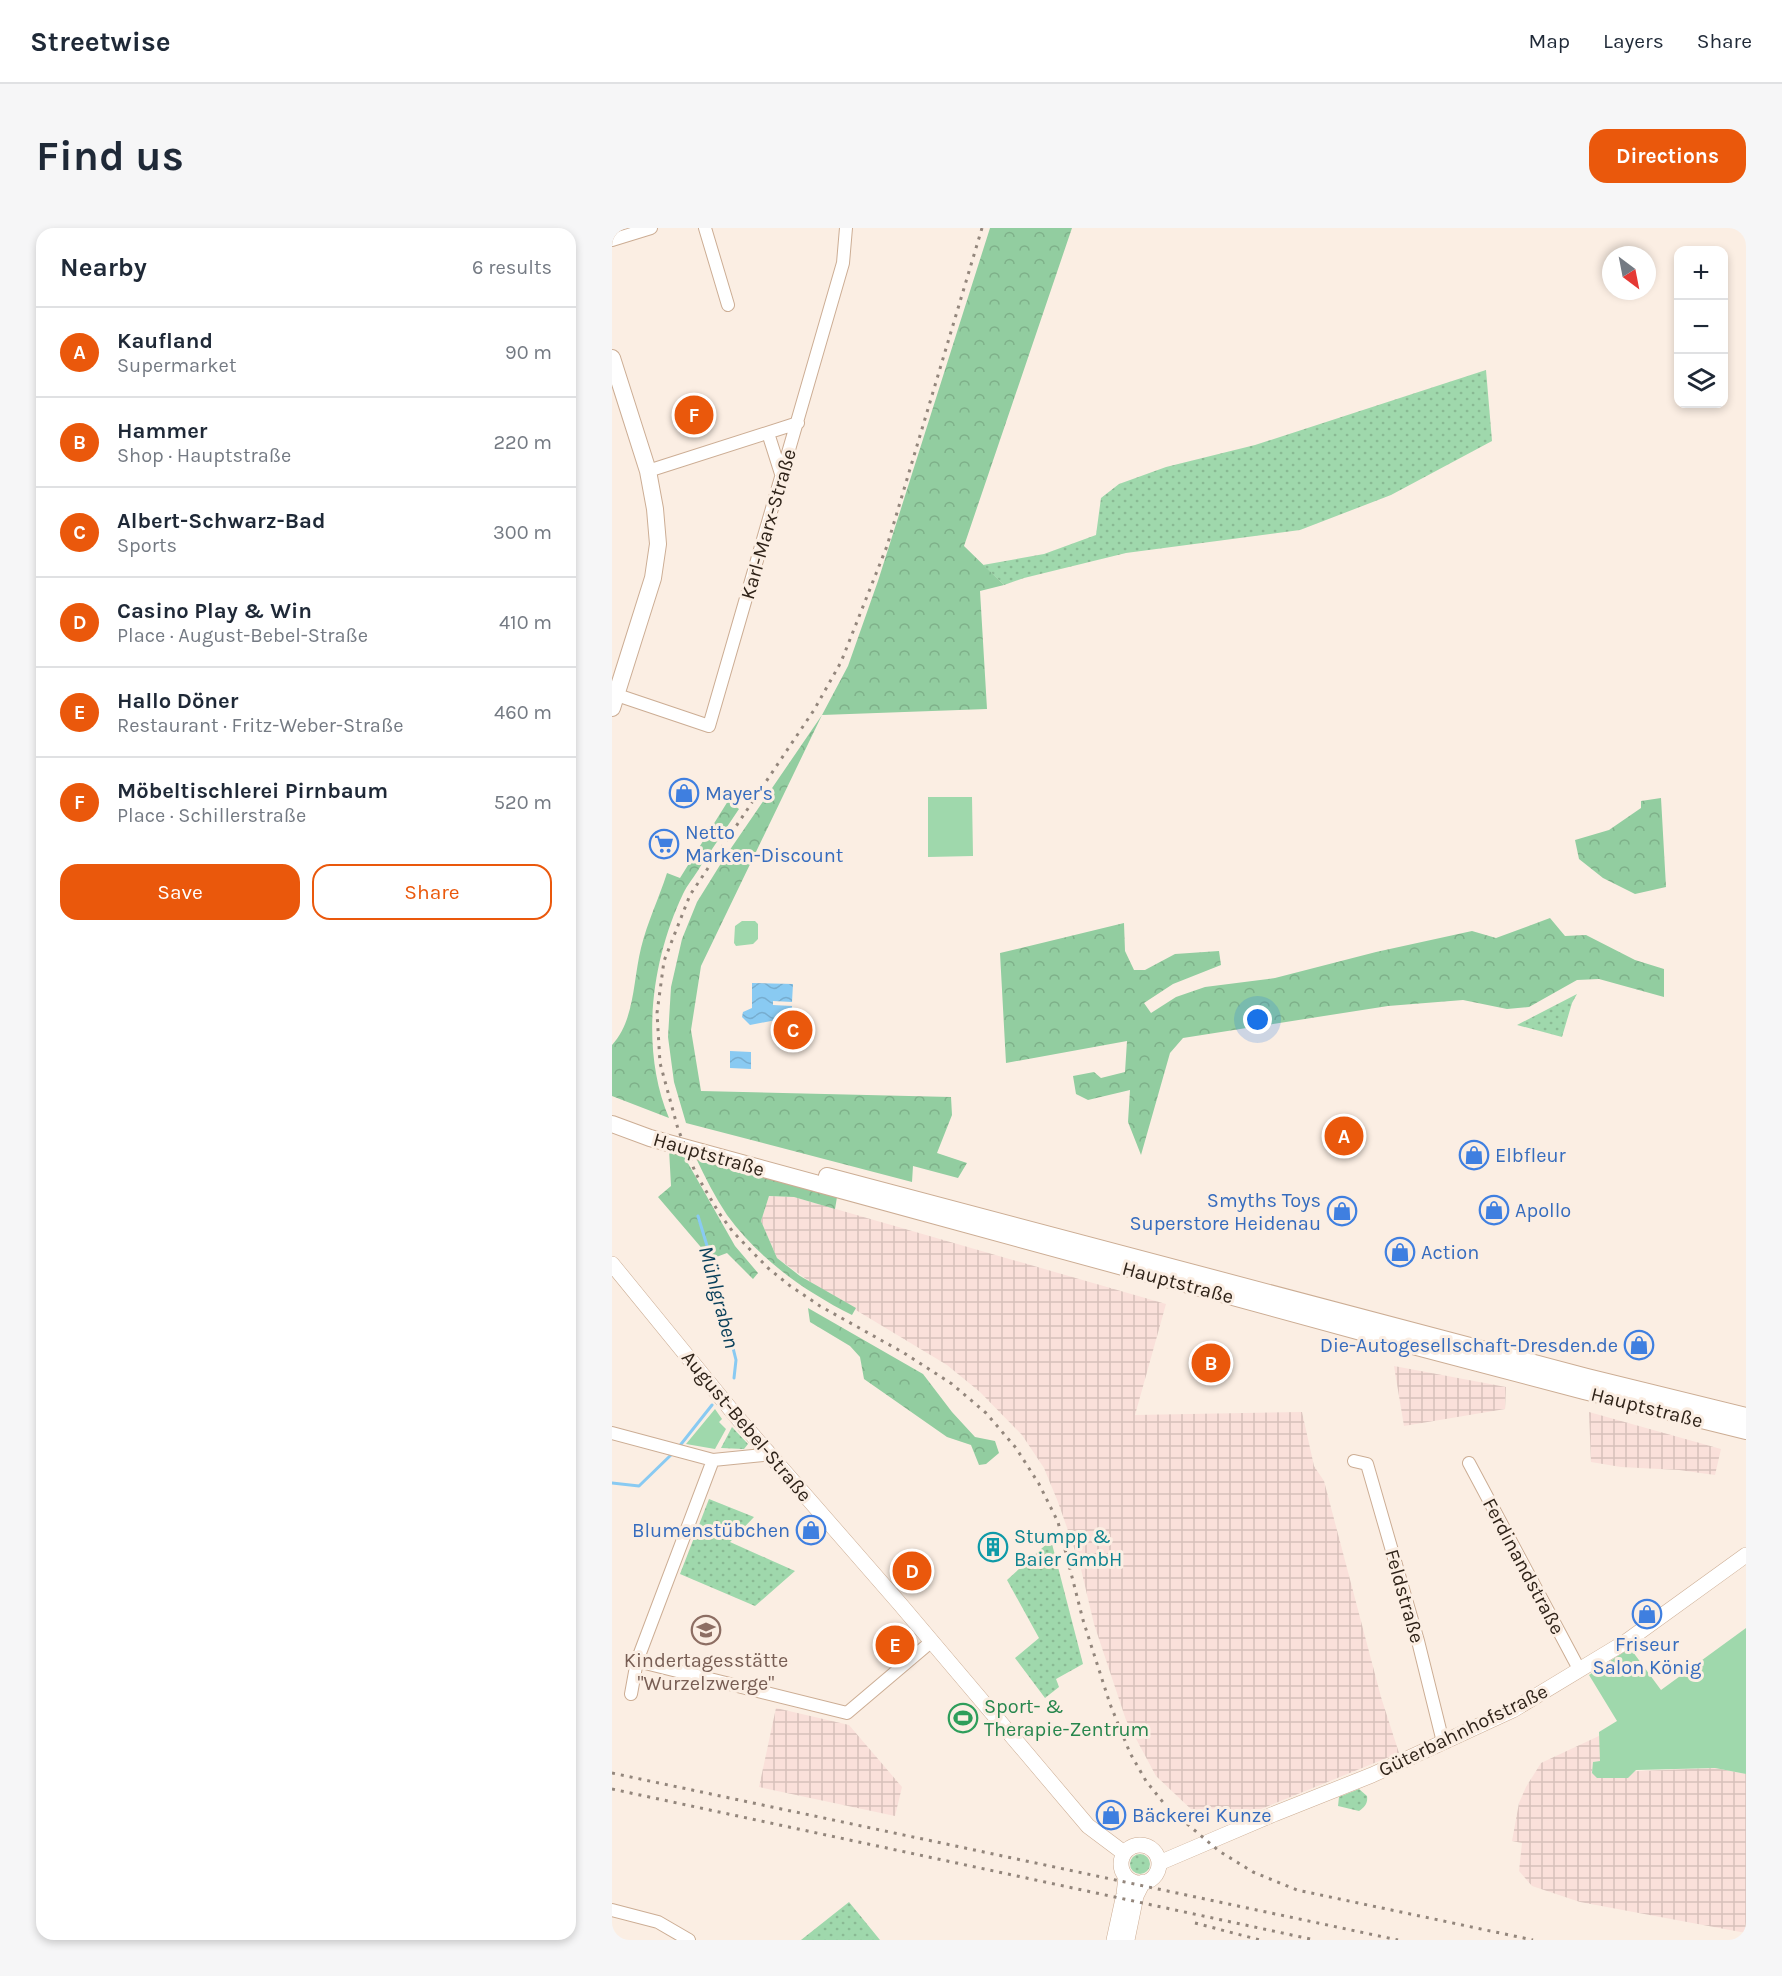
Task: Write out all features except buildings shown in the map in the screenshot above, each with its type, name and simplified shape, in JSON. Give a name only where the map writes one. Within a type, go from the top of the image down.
[{"type":"main road","points":[[612,358],[648,471],[658,544],[653,578],[614,701]]},
{"type":"main road","name":"Hauptstraße","points":[[612,1112],[688,1139],[1587,1377],[1746,1416]]},
{"type":"main road","name":"Hauptstraße","points":[[612,1124],[650,1138],[961,1224],[1573,1389],[1746,1431]]},
{"type":"street","points":[[612,240],[651,228]]},
{"type":"street","points":[[705,228],[729,305]]},
{"type":"street","name":"Karl-Marx-Straße","points":[[614,701],[709,726],[843,263],[846,228]]},
{"type":"street","points":[[648,471],[798,423]]},
{"type":"street","points":[[768,432],[782,477]]},
{"type":"street","name":"August-Bebel-Straße","points":[[612,1264],[736,1416],[932,1641],[1088,1826],[1124,1853]]},
{"type":"street","points":[[612,1433],[713,1460],[763,1455],[768,1451]]},
{"type":"street","points":[[631,1694],[638,1661],[713,1460]]},
{"type":"street","name":"Feldstraße","points":[[1354,1461],[1367,1464],[1418,1641],[1443,1742]]},
{"type":"street","name":"Ferdinandstraße","points":[[1469,1463],[1579,1670]]},
{"type":"street","name":"Güterbahnhofstraße","points":[[1159,1863],[1372,1775],[1513,1710],[1627,1641],[1746,1555]]},
{"type":"street","points":[[638,1661],[847,1713],[932,1641]]},
{"type":"street","points":[[1114,1940],[1126,1877],[1121,1866],[1124,1853],[1132,1846],[1142,1845],[1152,1849],[1159,1863],[1153,1877],[1143,1882],[1134,1882],[1126,1877]]},
{"type":"street","points":[[1127,1940],[1136,1896],[1143,1882]]},
{"type":"street","points":[[612,1910],[658,1922],[688,1940]]},
{"type":"shaded area","points":[[769,1196],[794,1197],[1166,1304],[1135,1415],[1302,1412],[1314,1466],[1324,1481],[1381,1697],[1399,1753],[1224,1824],[1217,1808],[1193,1811],[1156,1776],[1126,1720],[1094,1624],[1080,1565],[1058,1502],[1044,1468],[1022,1435],[980,1392],[947,1365],[816,1286],[777,1258],[761,1221]]},
{"type":"shaded area","points":[[1394,1366],[1506,1387],[1505,1409],[1404,1426]]},
{"type":"shaded area","points":[[1589,1412],[1721,1449],[1715,1475],[1679,1470],[1621,1467],[1591,1462]]},
{"type":"shaded area","points":[[776,1708],[849,1725],[902,1787],[895,1816],[759,1787]]},
{"type":"shaded area","points":[[1601,1735],[1600,1761],[1593,1762],[1592,1773],[1715,1768],[1746,1774],[1746,1933],[1580,1902],[1532,1886],[1519,1871],[1522,1843],[1512,1841],[1519,1803],[1526,1787],[1541,1763]]},
{"type":"green space","points":[[990,228],[1072,228],[964,546],[1004,585],[980,591],[987,709],[822,715],[848,666],[878,581]]},
{"type":"green space","points":[[1486,370],[1492,441],[1391,495],[1300,530],[1126,553],[1004,585],[983,565],[1044,554],[1096,535],[1101,498],[1119,484],[1166,467],[1255,445]]},
{"type":"green space","points":[[822,715],[701,966],[691,1030],[701,1091],[951,1097],[952,1115],[937,1153],[967,1163],[958,1178],[913,1166],[912,1182],[686,1123],[674,1082],[668,1037],[671,987],[682,939],[697,902],[725,857]]},
{"type":"green space","points":[[928,797],[972,797],[973,856],[928,857]]},
{"type":"green space","points":[[1661,798],[1666,887],[1635,894],[1603,878],[1579,859],[1575,840],[1609,830],[1641,808],[1641,801]]},
{"type":"green space","points":[[728,801],[739,809],[683,894],[663,948],[657,976],[652,1034],[654,1063],[669,1118],[612,1096],[612,1045],[620,1035],[629,1012],[638,960],[667,873],[680,878]]},
{"type":"green space","points":[[1550,918],[1565,936],[1586,935],[1635,960],[1664,969],[1664,997],[1599,979],[1577,980],[1529,1007],[1507,1009],[1463,1000],[1388,1006],[1183,1038],[1170,1053],[1141,1155],[1128,1122],[1130,1090],[1088,1100],[1076,1094],[1073,1076],[1094,1072],[1101,1078],[1125,1072],[1127,1041],[1006,1063],[1000,953],[1124,923],[1125,951],[1134,970],[1145,970],[1175,954],[1219,951],[1221,965],[1173,984],[1144,1003],[1151,1013],[1176,997],[1205,987],[1275,978],[1376,952],[1472,931],[1496,938]]},
{"type":"green space","points":[[742,921],[755,921],[758,924],[758,939],[753,944],[736,946],[734,943],[735,926]]},
{"type":"green space","points":[[1577,994],[1562,1037],[1517,1025]]},
{"type":"green space","points":[[669,1149],[681,1151],[735,1246],[758,1273],[753,1279],[727,1253],[711,1259],[658,1197],[671,1186]]},
{"type":"green space","points":[[696,1158],[837,1197],[835,1209],[794,1197],[769,1196],[761,1221],[777,1258],[800,1276],[856,1308],[852,1315],[800,1284],[753,1246],[727,1215]]},
{"type":"green space","points":[[808,1308],[923,1374],[952,1412],[975,1437],[995,1441],[999,1453],[986,1464],[979,1465],[971,1445],[947,1437],[864,1379],[860,1357],[850,1346],[810,1322]]},
{"type":"green space","points":[[715,1409],[722,1419],[719,1422],[726,1429],[715,1449],[686,1444]]},
{"type":"green space","points":[[732,1427],[748,1444],[744,1449],[721,1448]]},
{"type":"green space","points":[[709,1499],[754,1517],[730,1542],[795,1571],[755,1606],[680,1574]]},
{"type":"green space","points":[[1051,1540],[1083,1664],[1056,1679],[1059,1687],[1045,1698],[1015,1658],[1039,1638],[1007,1580]]},
{"type":"green space","points":[[1746,1628],[1746,1774],[1715,1768],[1636,1770],[1628,1778],[1597,1778],[1592,1773],[1593,1762],[1600,1761],[1599,1732],[1617,1721],[1589,1675],[1630,1648],[1661,1690]]},
{"type":"green space","points":[[1359,1789],[1367,1796],[1366,1803],[1359,1811],[1338,1806],[1339,1797]]},
{"type":"green space","points":[[1136,1854],[1144,1854],[1150,1860],[1150,1868],[1144,1874],[1136,1874],[1130,1868],[1130,1860]]},
{"type":"green space","points":[[849,1902],[880,1940],[801,1940]]},
{"type":"water","points":[[752,983],[793,984],[792,1002],[773,1001],[773,1005],[792,1006],[792,1017],[750,1025],[742,1017],[743,1012],[752,1008]]},
{"type":"water","points":[[730,1051],[751,1052],[751,1069],[730,1068]]},
{"type":"waterway","name":"Mühlgraben","points":[[698,1216],[736,1360],[734,1378]]},
{"type":"waterway","name":"Mühlgraben","points":[[678,1448],[712,1405]]},
{"type":"waterway","name":"Mühlgraben","points":[[612,1483],[639,1486],[673,1453]]},
{"type":"railway","points":[[982,228],[887,546],[841,662],[814,710],[690,895],[664,961],[657,1013],[660,1063],[678,1129],[696,1174],[719,1213],[733,1232],[768,1268],[820,1306],[904,1353],[952,1384],[986,1413],[1016,1448],[1039,1484],[1058,1522],[1083,1620],[1110,1704],[1130,1753],[1146,1781],[1166,1806],[1219,1851],[1253,1872],[1297,1890],[1533,1940]]},
{"type":"railway","points":[[612,1773],[1398,1940]]},
{"type":"railway","points":[[612,1789],[1315,1940]]},
{"type":"railway","points":[[1195,1923],[1260,1940]]},
{"type":"place","name":"Möbeltischlerei Pirnbaum","points":[[694,415]]},
{"type":"place","name":"Mayer's","points":[[684,793]]},
{"type":"place","name":"Netto Marken-Discount","points":[[664,844]]},
{"type":"place","name":"Albert-Schwarz-Bad","points":[[793,1030]]},
{"type":"place","name":"Kaufland","points":[[1344,1136]]},
{"type":"place","name":"Elbfleur","points":[[1474,1155]]},
{"type":"place","name":"Apollo","points":[[1494,1210]]},
{"type":"place","name":"Smyths Toys Superstore Heidenau","points":[[1342,1211]]},
{"type":"place","name":"Action","points":[[1400,1252]]},
{"type":"place","name":"Die-Autogesellschaft-Dresden.de","points":[[1639,1345]]},
{"type":"place","name":"Hammer","points":[[1211,1363]]},
{"type":"place","name":"Blumenstübchen","points":[[811,1530]]},
{"type":"place","name":"Stumpp & Baier GmbH","points":[[993,1547]]},
{"type":"place","name":"Casino Play & Win","points":[[912,1571]]},
{"type":"place","name":"Friseur Salon König","points":[[1647,1614]]},
{"type":"place","name":"Kindertagesstätte \"Wurzelzwerge\"","points":[[706,1630]]},
{"type":"place","name":"Hallo Döner","points":[[895,1645]]},
{"type":"place","name":"Sport- & Therapie-Zentrum","points":[[963,1718]]},
{"type":"place","name":"Bäckerei Kunze","points":[[1111,1815]]}]
